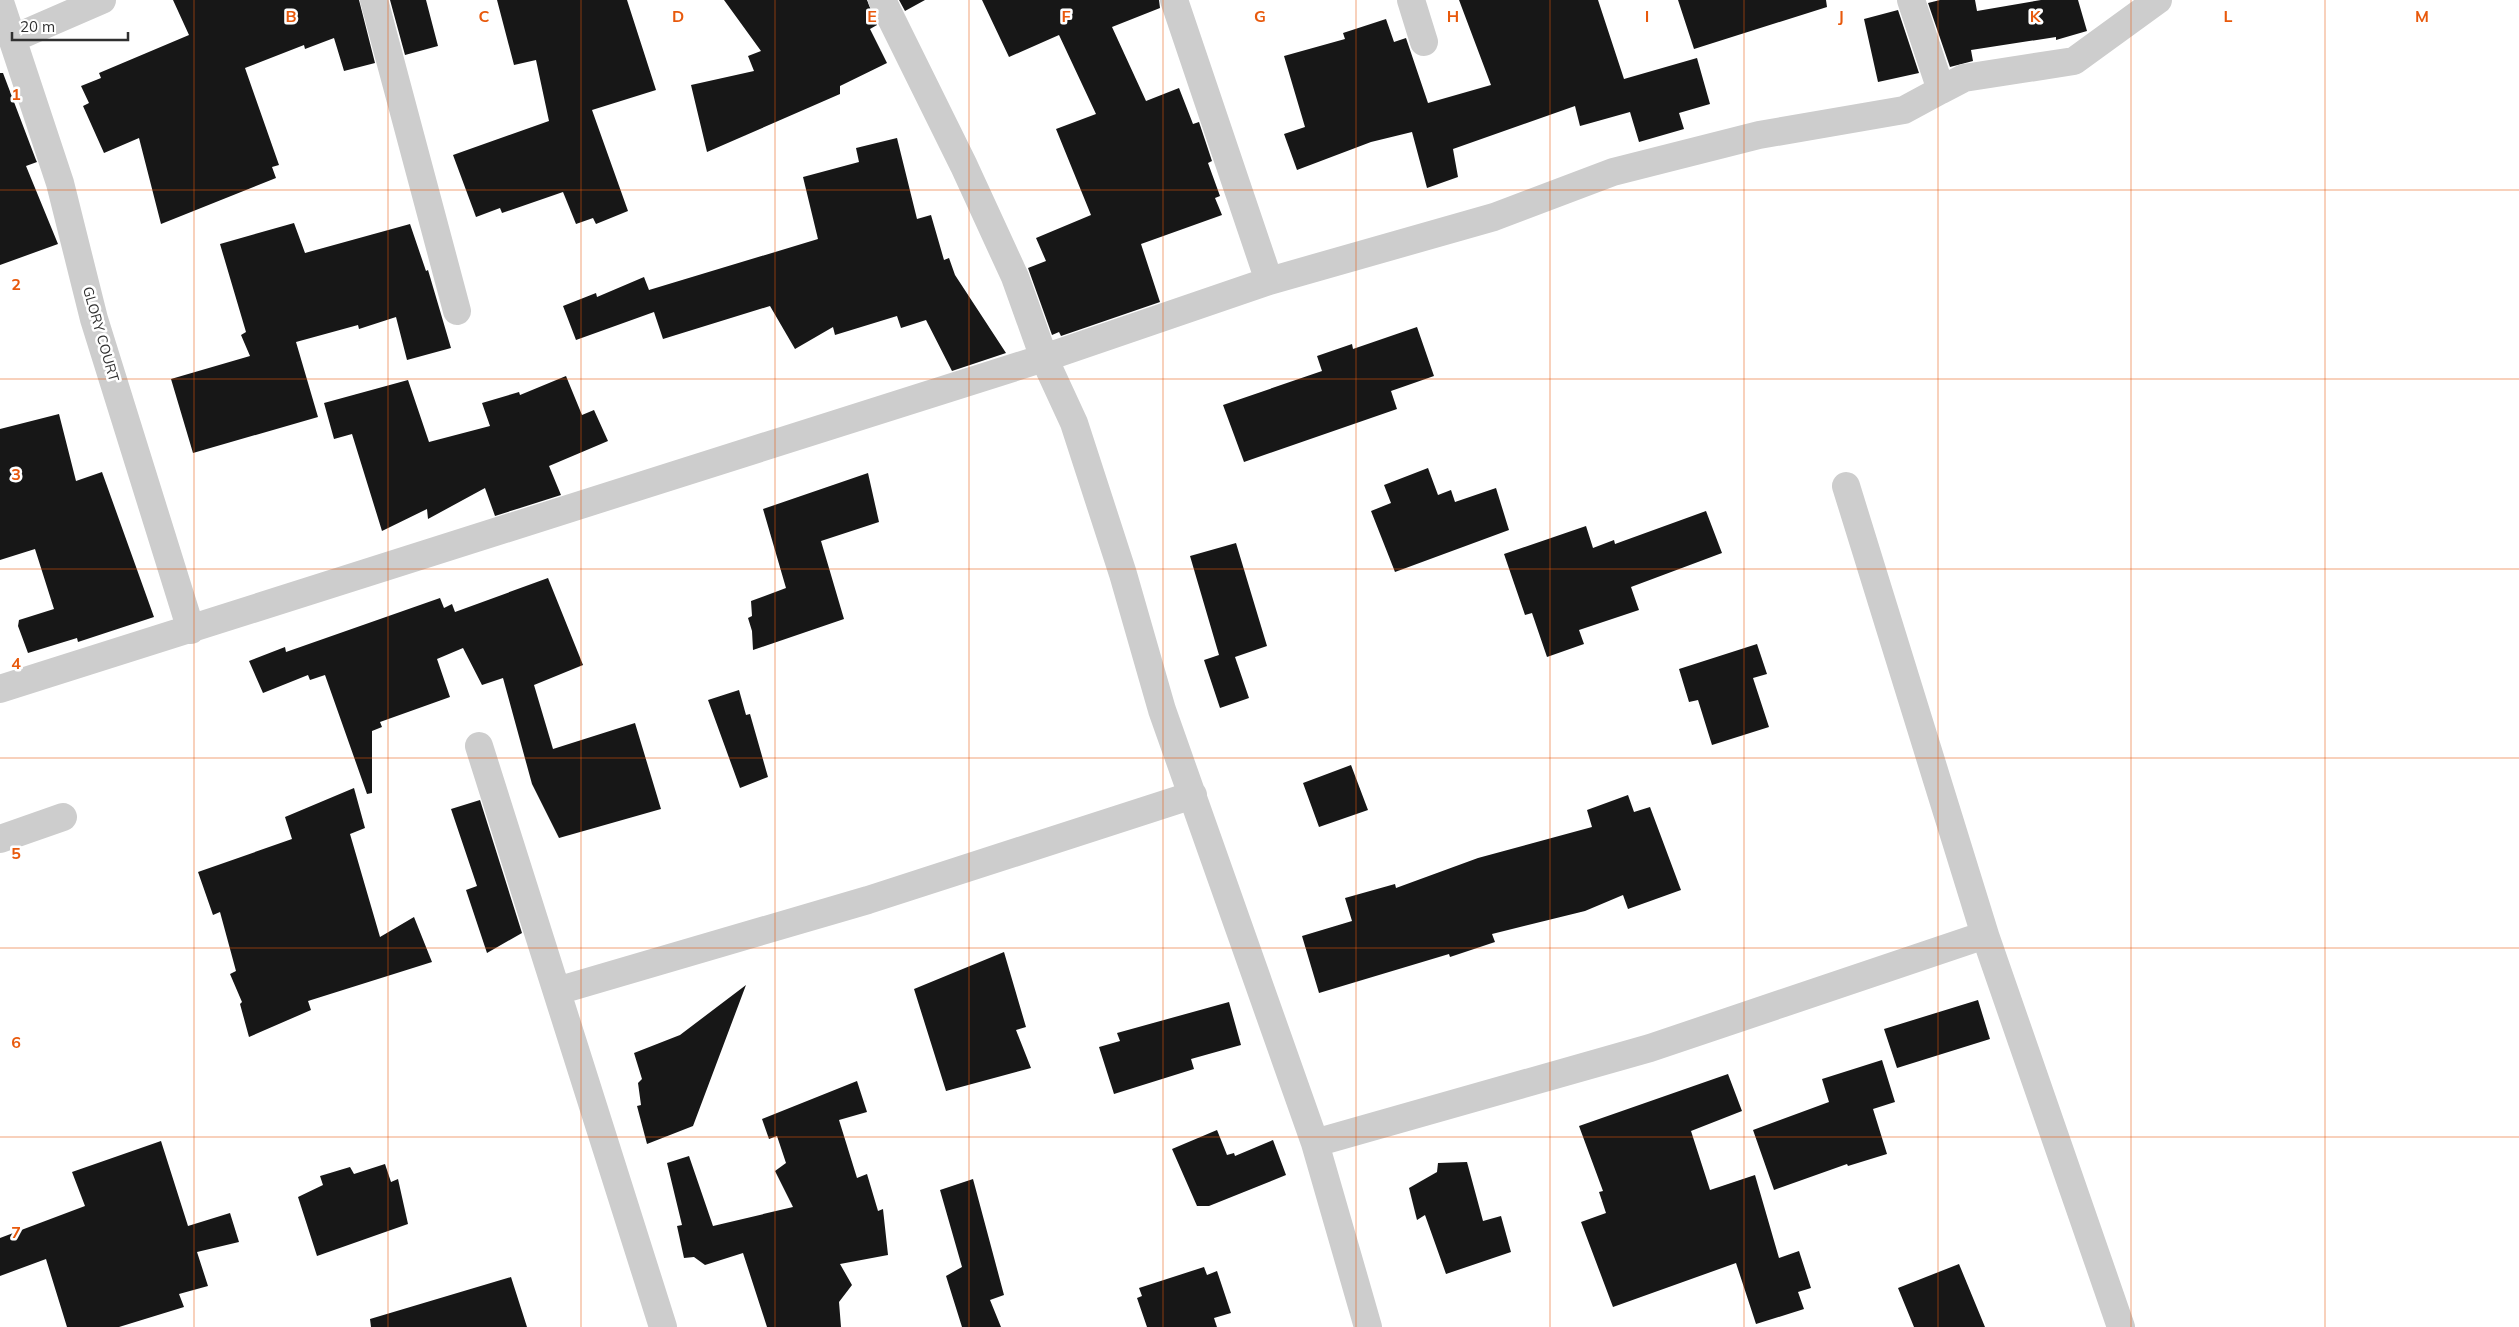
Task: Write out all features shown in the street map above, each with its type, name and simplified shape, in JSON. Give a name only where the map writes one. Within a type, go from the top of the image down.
[{"type":"street","points":[[12,39],[102,0]]},
{"type":"street","points":[[374,0],[457,312]]},
{"type":"street","points":[[882,0],[924,81],[988,217],[1015,278],[1044,358],[1074,423],[1123,574],[1162,710],[1315,1143],[1368,1327]]},
{"type":"street","points":[[1174,0],[1269,281]]},
{"type":"street","points":[[1411,0],[1424,42]]},
{"type":"street","points":[[1911,0],[1941,90]]},
{"type":"street","points":[[0,690],[1044,358],[1269,281],[1494,217],[1613,172],[1759,135],[1904,110],[1964,78],[2074,61],[2158,0]]},
{"type":"street","name":"GLORY COURT","points":[[0,2],[60,183],[94,319],[191,630]]},
{"type":"street","points":[[1846,486],[1985,935],[2121,1327]]},
{"type":"street","points":[[479,746],[661,1326]]},
{"type":"street","points":[[557,991],[868,900],[1193,795]]},
{"type":"street","points":[[0,839],[63,817]]},
{"type":"street","points":[[1315,1143],[1650,1048],[1985,935]]},
{"type":"building","points":[[173,0],[359,0],[375,63],[344,71],[334,38],[305,49],[304,45],[245,68],[279,165],[272,167],[276,178],[161,224],[139,138],[104,153],[83,106],[89,103],[81,86],[101,78],[99,73],[189,35]]},
{"type":"building","points":[[390,0],[426,0],[438,46],[405,55]]},
{"type":"building","points":[[497,0],[627,0],[656,90],[592,110],[628,211],[596,224],[593,218],[576,224],[563,192],[502,213],[500,208],[476,217],[453,155],[549,121],[536,60],[514,65]]},
{"type":"building","points":[[724,0],[867,0],[877,25],[870,29],[887,63],[840,86],[840,94],[707,152],[691,85],[754,71],[748,56],[761,51]]},
{"type":"building","points":[[899,0],[925,0],[905,11]]},
{"type":"building","points":[[982,0],[1159,0],[1160,8],[1112,27],[1146,101],[1179,88],[1193,124],[1199,122],[1212,161],[1208,163],[1220,196],[1215,198],[1222,215],[1141,244],[1160,302],[1061,336],[1059,332],[1052,335],[1028,268],[1046,261],[1036,238],[1091,215],[1056,129],[1096,114],[1059,35],[1009,57]]},
{"type":"building","points":[[1459,0],[1598,0],[1624,79],[1697,58],[1710,104],[1679,113],[1684,129],[1639,142],[1630,112],[1580,126],[1575,106],[1453,149],[1458,177],[1427,188],[1412,132],[1371,142],[1297,170],[1284,134],[1305,127],[1284,56],[1345,39],[1343,33],[1386,19],[1394,42],[1406,38],[1428,103],[1491,85]]},
{"type":"building","points":[[1678,0],[1826,0],[1827,7],[1694,49]]},
{"type":"building","points":[[1940,0],[1975,0],[1977,11],[2041,0],[2078,0],[2087,31],[2056,40],[2056,37],[1971,50],[1973,61],[1950,67],[1928,3]]},
{"type":"building","points":[[1898,10],[1919,73],[1878,82],[1864,19]]},
{"type":"building","points":[[0,73],[3,73],[37,162],[26,166],[58,244],[0,265]]},
{"type":"building","points":[[897,138],[917,219],[931,215],[944,260],[949,258],[955,275],[1006,353],[952,371],[926,320],[901,328],[897,316],[835,335],[833,327],[795,349],[770,306],[663,339],[654,312],[576,340],[563,306],[596,293],[597,297],[644,277],[649,290],[818,239],[803,177],[859,162],[856,148]]},
{"type":"building","points":[[294,223],[305,253],[410,224],[426,271],[428,270],[451,348],[407,360],[396,317],[359,329],[358,325],[296,342],[318,417],[193,453],[171,379],[250,356],[241,335],[246,332],[220,244]]},
{"type":"building","points":[[1417,327],[1434,376],[1391,391],[1397,409],[1244,462],[1223,405],[1322,371],[1317,356],[1352,344],[1353,349]]},
{"type":"building","points":[[566,376],[582,415],[594,410],[608,441],[549,466],[561,495],[495,516],[485,488],[428,519],[427,509],[382,531],[352,434],[334,439],[324,403],[408,380],[429,442],[490,426],[482,403],[519,392],[520,395]]},
{"type":"building","points":[[59,414],[76,481],[102,472],[154,617],[78,642],[77,638],[28,653],[18,626],[19,620],[54,609],[35,549],[0,560],[0,429]]},
{"type":"building","points":[[1428,468],[1438,495],[1451,490],[1455,502],[1496,488],[1509,530],[1395,572],[1371,511],[1391,503],[1384,485]]},
{"type":"building","points":[[868,473],[879,522],[821,541],[844,619],[753,650],[752,631],[748,618],[752,616],[751,601],[786,588],[763,509]]},
{"type":"building","points":[[1706,511],[1722,553],[1631,587],[1639,610],[1579,630],[1584,644],[1547,657],[1532,613],[1525,615],[1504,554],[1586,526],[1593,548],[1614,540],[1615,544]]},
{"type":"building","points":[[1236,543],[1267,646],[1235,657],[1249,698],[1220,708],[1204,660],[1219,655],[1190,556]]},
{"type":"building","points":[[548,578],[583,665],[534,685],[553,749],[635,723],[661,809],[559,838],[532,784],[503,678],[482,685],[463,648],[437,659],[450,697],[380,722],[382,727],[372,731],[372,793],[367,794],[325,675],[310,680],[308,675],[263,693],[249,661],[285,647],[286,652],[440,598],[444,608],[452,604],[455,612]]},
{"type":"building","points":[[1757,644],[1767,674],[1753,678],[1769,727],[1712,745],[1698,700],[1689,702],[1679,669]]},
{"type":"building","points":[[739,690],[746,715],[750,714],[768,777],[740,788],[708,700]]},
{"type":"building","points":[[1351,765],[1368,810],[1319,827],[1303,783]]},
{"type":"building","points":[[354,788],[365,828],[350,834],[380,937],[414,917],[432,962],[308,1001],[311,1010],[249,1037],[240,1004],[242,1002],[230,974],[236,971],[220,912],[213,915],[198,872],[292,839],[285,817]]},
{"type":"building","points":[[1628,795],[1634,812],[1650,807],[1681,890],[1628,909],[1623,895],[1585,911],[1492,934],[1495,942],[1450,957],[1449,954],[1319,993],[1302,936],[1352,921],[1345,898],[1395,884],[1396,888],[1478,858],[1592,827],[1587,810]]},
{"type":"building","points":[[480,800],[522,933],[487,953],[466,890],[477,886],[451,809]]},
{"type":"building","points":[[1004,952],[1026,1027],[1016,1030],[1031,1068],[946,1091],[914,989]]},
{"type":"building","points":[[746,985],[693,1126],[647,1144],[637,1106],[641,1105],[638,1083],[642,1079],[634,1053],[680,1035]]},
{"type":"building","points":[[1978,1000],[1990,1039],[1897,1068],[1884,1029]]},
{"type":"building","points":[[1229,1002],[1241,1045],[1191,1059],[1194,1069],[1114,1094],[1099,1047],[1120,1041],[1117,1033]]},
{"type":"building","points":[[1882,1060],[1895,1102],[1873,1109],[1887,1154],[1848,1166],[1847,1164],[1774,1190],[1753,1130],[1829,1102],[1822,1079]]},
{"type":"building","points":[[1728,1074],[1742,1111],[1691,1131],[1710,1190],[1755,1175],[1779,1258],[1799,1251],[1811,1288],[1798,1292],[1804,1309],[1756,1324],[1736,1263],[1613,1307],[1581,1222],[1606,1213],[1599,1192],[1603,1191],[1579,1126]]},
{"type":"building","points":[[857,1081],[867,1112],[839,1120],[857,1178],[867,1174],[878,1211],[883,1209],[888,1255],[840,1264],[852,1285],[839,1302],[841,1327],[767,1327],[743,1253],[705,1265],[694,1257],[684,1258],[677,1226],[682,1225],[667,1163],[689,1156],[713,1226],[793,1207],[775,1171],[786,1163],[777,1136],[769,1139],[762,1119]]},
{"type":"building","points":[[1217,1130],[1227,1155],[1234,1153],[1235,1156],[1273,1140],[1286,1175],[1209,1206],[1197,1206],[1172,1149]]},
{"type":"building","points":[[161,1141],[188,1226],[230,1213],[239,1242],[197,1252],[208,1286],[179,1294],[184,1307],[119,1327],[67,1327],[46,1259],[0,1276],[0,1238],[85,1206],[72,1172]]},
{"type":"building","points":[[1467,1162],[1483,1221],[1501,1216],[1511,1252],[1446,1274],[1425,1215],[1417,1220],[1409,1188],[1437,1172],[1438,1163]]},
{"type":"building","points":[[385,1164],[391,1182],[398,1179],[408,1224],[317,1256],[298,1197],[323,1185],[320,1176],[350,1167],[354,1174]]},
{"type":"building","points":[[973,1179],[1004,1295],[990,1300],[1001,1327],[962,1327],[946,1276],[962,1267],[940,1190]]},
{"type":"building","points":[[1959,1264],[1985,1327],[1914,1327],[1898,1288]]},
{"type":"building","points":[[1204,1267],[1207,1275],[1217,1271],[1231,1313],[1214,1318],[1217,1327],[1147,1327],[1137,1298],[1142,1296],[1139,1288]]},
{"type":"building","points":[[511,1277],[527,1327],[371,1327],[370,1319]]}]
